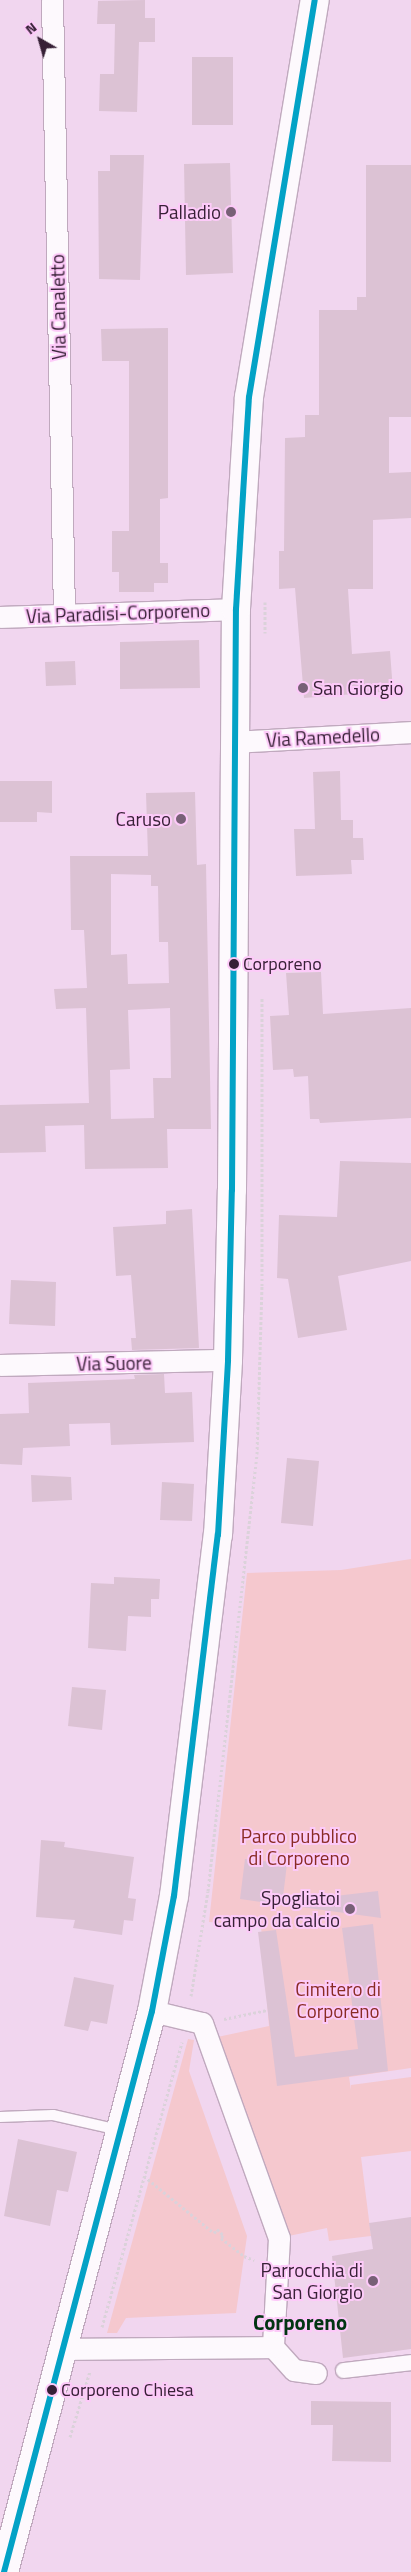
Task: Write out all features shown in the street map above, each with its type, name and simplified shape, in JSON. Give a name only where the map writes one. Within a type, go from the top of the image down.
[{"type":"main road","points":[[4,2572],[122,2131],[152,2011],[174,1896],[217,1545],[228,1360],[236,608],[248,397],[315,0]]},
{"type":"street","name":"Via Canaletto","points":[[52,0],[64,614]]},
{"type":"street","name":"Via Paradisi-Corporeno","points":[[0,617],[236,608]]},
{"type":"street","name":"Via Ramedello","points":[[234,742],[411,732]]},
{"type":"street","name":"Via Suore","points":[[0,1365],[228,1360]]},
{"type":"street","points":[[152,2011],[202,2024],[279,2238],[273,2347],[294,2370],[316,2373]]},
{"type":"street","points":[[64,2348],[273,2347]]},
{"type":"street","points":[[343,2370],[411,2362]]},
{"type":"lane","points":[[0,2117],[53,2115],[122,2131]]},
{"type":"path","points":[[202,2024],[267,2010]]},
{"type":"path","points":[[144,2176],[214,2233],[217,2229],[223,2235],[221,2238],[244,2256],[277,2267]]},
{"type":"green space","points":[[411,1559],[411,2068],[349,2077],[351,2090],[351,2085],[411,2077],[411,2151],[361,2157],[371,2236],[329,2241],[327,2228],[279,2238],[208,2039],[269,2026],[261,1926],[209,1922],[247,1573],[341,1570]]},
{"type":"green space","points":[[188,2039],[194,2040],[189,2071],[247,2236],[236,2313],[126,2318],[117,2333],[107,2333]]},
{"type":"building","points":[[145,0],[145,18],[155,18],[155,42],[139,42],[137,112],[99,111],[100,74],[114,74],[115,24],[97,24],[98,1]]},
{"type":"building","points":[[192,57],[233,57],[233,125],[192,125]]},
{"type":"building","points":[[110,155],[144,155],[140,280],[99,279],[98,171],[110,171]]},
{"type":"building","points":[[230,163],[233,273],[186,275],[184,164]]},
{"type":"building","points":[[366,165],[411,165],[411,417],[389,417],[389,473],[411,472],[411,518],[373,520],[373,589],[348,589],[352,654],[390,651],[393,691],[304,698],[295,588],[279,589],[279,551],[284,551],[285,438],[305,437],[305,415],[319,415],[319,310],[357,310],[357,297],[366,297]]},
{"type":"building","points":[[168,328],[168,498],[160,499],[160,563],[168,563],[168,583],[154,583],[154,592],[119,592],[119,572],[112,572],[112,531],[129,531],[129,361],[102,361],[101,329]]},
{"type":"building","points":[[199,640],[200,688],[120,689],[120,642]]},
{"type":"building","points":[[75,661],[76,685],[46,686],[45,662]]},
{"type":"building","points":[[340,771],[341,820],[353,820],[353,838],[363,838],[364,860],[351,860],[352,874],[296,876],[294,829],[315,829],[313,772]]},
{"type":"building","points":[[0,781],[52,781],[52,813],[37,812],[37,822],[0,822]]},
{"type":"building","points":[[195,792],[197,865],[206,864],[211,1129],[167,1129],[168,1168],[85,1169],[84,1125],[45,1126],[46,1152],[0,1153],[0,1105],[89,1103],[86,1008],[56,1009],[54,989],[87,988],[84,930],[71,930],[70,856],[148,856],[146,793]],"holes":[[[111,874],[151,875],[151,886],[158,886],[159,942],[168,942],[169,983],[128,984],[127,954],[111,955]],[[170,1008],[171,1078],[153,1078],[154,1118],[111,1119],[110,1070],[130,1069],[128,1010]]]},
{"type":"building","points":[[321,972],[323,1014],[411,1008],[411,1118],[320,1123],[319,1119],[310,1119],[308,1076],[294,1077],[293,1069],[273,1070],[270,1016],[289,1015],[286,973]]},
{"type":"building","points":[[340,1161],[411,1163],[411,1261],[338,1276],[347,1330],[298,1338],[288,1279],[277,1278],[279,1215],[337,1217]]},
{"type":"building","points":[[192,1209],[199,1348],[132,1350],[131,1338],[136,1338],[131,1275],[116,1276],[113,1227],[166,1224],[166,1211]]},
{"type":"building","points":[[11,1280],[56,1282],[55,1326],[9,1324]]},
{"type":"building","points":[[164,1374],[165,1393],[192,1392],[194,1442],[111,1445],[110,1423],[69,1424],[70,1446],[23,1448],[22,1465],[0,1464],[0,1414],[29,1413],[28,1383],[135,1379],[134,1375]]},
{"type":"building","points":[[287,1458],[319,1461],[313,1526],[281,1523]]},
{"type":"building","points":[[31,1475],[71,1477],[72,1500],[32,1502]]},
{"type":"building","points":[[162,1482],[194,1484],[192,1521],[160,1520]]},
{"type":"building","points":[[114,1577],[160,1579],[159,1599],[151,1599],[151,1617],[128,1616],[126,1651],[88,1648],[91,1583],[114,1584]]},
{"type":"building","points":[[72,1687],[106,1690],[102,1730],[68,1726]]},
{"type":"building","points":[[41,1840],[65,1842],[64,1847],[134,1857],[128,1898],[136,1899],[133,1921],[124,1920],[122,1935],[73,1928],[75,1920],[36,1917]]},
{"type":"building","points":[[245,1859],[287,1864],[282,1905],[240,1899]]},
{"type":"building","name":"Spogliatoi campo da calcio","points":[[378,1891],[381,1918],[301,1907],[301,1900]]},
{"type":"building","points":[[373,1924],[388,2071],[277,2086],[258,1932],[276,1930],[295,2057],[358,2049],[342,1928]]},
{"type":"building","points":[[74,1977],[114,1985],[107,2024],[91,2021],[88,2031],[64,2026]]},
{"type":"building","points":[[18,2139],[77,2152],[68,2192],[57,2190],[50,2226],[4,2216]]},
{"type":"building","name":"Parrocchia di San Giorgio","points":[[411,2217],[411,2349],[343,2358],[332,2256],[373,2249],[369,2223]]},
{"type":"building","points":[[311,2401],[391,2402],[391,2462],[332,2461],[333,2425],[311,2425]]},
{"type":"transit line","points":[[4,2572],[152,2011],[174,1896],[218,1535],[228,1360],[232,1190],[236,609],[249,397],[315,0]]},
{"type":"place","name":"Palladio","points":[[231,212]]},
{"type":"place","name":"San Giorgio","points":[[303,688]]},
{"type":"place","name":"Caruso","points":[[181,819]]},
{"type":"place","name":"Corporeno","points":[[234,964]]},
{"type":"place","name":"Spogliatoi campo da calcio","points":[[350,1909]]},
{"type":"place","name":"Parrocchia di San Giorgio","points":[[373,2281]]},
{"type":"place","name":"Corporeno Chiesa","points":[[52,2390]]},
{"type":"district","name":"Corporeno","points":[[300,2322]]},
{"type":"park label","name":"Parco pubblico di Corporeno","points":[[299,1847]]},
{"type":"park label","name":"Cimitero di Corporeno","points":[[338,2000]]}]
